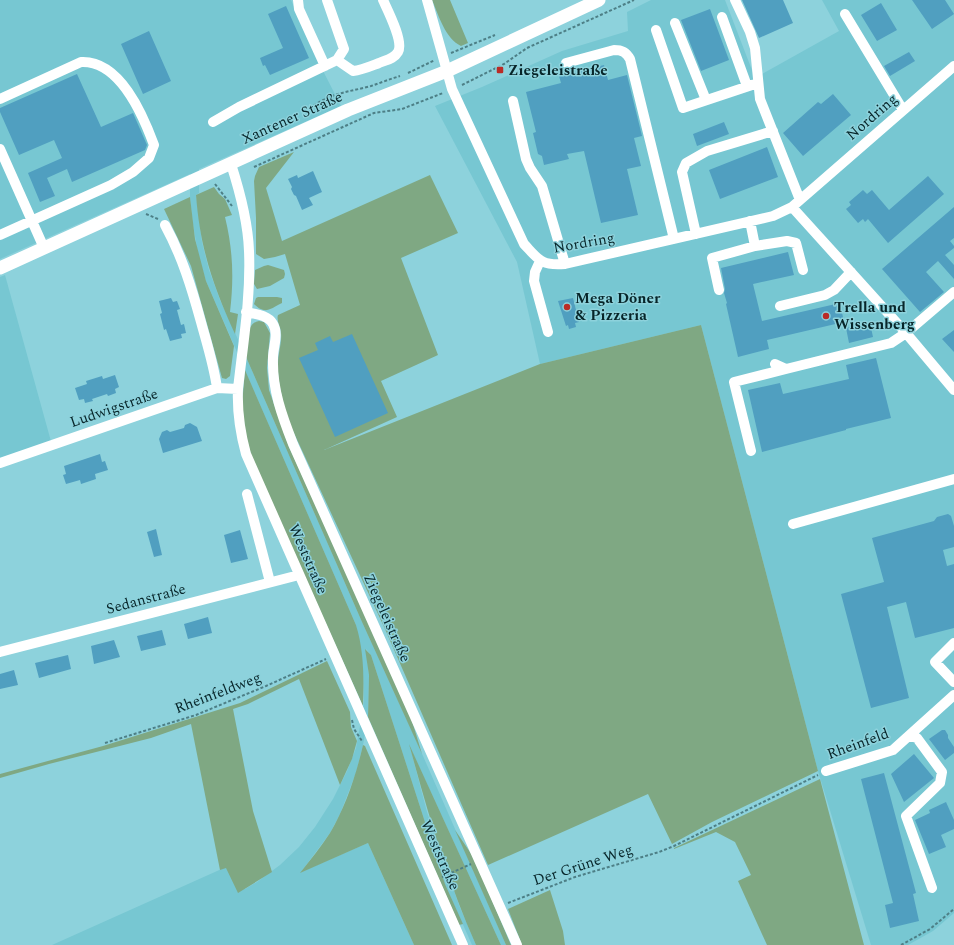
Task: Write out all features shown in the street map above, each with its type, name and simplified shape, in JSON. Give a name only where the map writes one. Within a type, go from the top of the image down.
[{"type":"main road","name":"Xantener Straße","points":[[0,268],[44,248],[232,170],[348,110],[447,71],[599,0]]},
{"type":"street","points":[[298,0],[299,9],[325,66]]},
{"type":"street","points":[[213,122],[239,107],[337,60],[344,48],[327,0]]},
{"type":"street","points":[[337,60],[353,71],[360,70],[388,60],[399,51],[400,43],[383,0]]},
{"type":"street","name":"Nordring","points":[[427,0],[452,89],[524,244],[540,260],[551,265],[565,264],[773,216],[792,207],[954,66]]},
{"type":"street","points":[[735,0],[750,32],[755,48],[758,66],[760,99],[800,200]]},
{"type":"street","points":[[845,14],[903,110]]},
{"type":"street","points":[[722,17],[747,86]]},
{"type":"street","points":[[675,23],[706,100]]},
{"type":"street","points":[[656,30],[683,108],[758,83]]},
{"type":"street","points":[[566,63],[614,50],[620,50],[627,54],[630,59],[674,239]]},
{"type":"street","points":[[0,99],[81,62],[95,64],[106,70],[123,84],[134,101],[154,145],[149,158],[133,172],[111,185],[0,235]]},
{"type":"street","points":[[513,101],[526,159],[542,186],[565,264]]},
{"type":"street","points":[[696,234],[682,172],[686,163],[707,151],[773,131]]},
{"type":"street","points":[[0,149],[44,248]]},
{"type":"street","name":"Weststraße","points":[[232,170],[238,185],[245,214],[249,250],[246,312],[238,389],[239,424],[246,454],[463,945]]},
{"type":"street","points":[[792,207],[954,390]]},
{"type":"street","points":[[750,221],[755,246]]},
{"type":"street","points":[[165,225],[185,266],[215,370],[217,388]]},
{"type":"street","points":[[719,290],[712,258],[755,246],[787,241],[796,243],[804,270]]},
{"type":"street","points":[[540,260],[535,272],[534,281],[548,332]]},
{"type":"street","points":[[780,306],[825,295],[834,290],[850,272]]},
{"type":"street","points":[[751,451],[734,382],[891,343],[906,334],[954,292]]},
{"type":"street","name":"Ziegeleistraße","points":[[246,312],[266,318],[274,326],[276,332],[273,357],[276,396],[293,444],[480,860],[516,945]]},
{"type":"street","points":[[775,364],[786,369]]},
{"type":"street","name":"Ludwigstraße","points":[[0,463],[217,388],[238,389]]},
{"type":"street","points":[[793,524],[954,479]]},
{"type":"street","points":[[247,494],[270,582]]},
{"type":"street","name":"Sedanstraße","points":[[0,652],[299,574]]},
{"type":"street","points":[[954,643],[935,662],[954,682]]},
{"type":"street","name":"Rheinfeld","points":[[826,771],[893,750],[954,696]]},
{"type":"street","points":[[910,736],[917,738],[942,772],[940,783],[906,816],[932,888]]},
{"type":"path","points":[[215,184],[232,170],[374,113],[402,109],[452,89],[504,64],[528,48],[634,0]]},
{"type":"path","points":[[152,211],[145,214],[155,217],[165,225]]},
{"type":"path","name":"Rheinfeldweg","points":[[105,743],[196,715],[335,655]]},
{"type":"path","name":"Der Grüne Weg","points":[[500,906],[575,877],[659,852],[674,846],[826,771]]},
{"type":"path","points":[[434,880],[480,860]]},
{"type":"path","points":[[901,945],[930,928],[954,909]]},
{"type":"shaded area","points":[[0,0],[291,0],[319,63],[341,106],[199,169],[199,193],[196,195],[202,242],[209,270],[220,300],[506,945],[501,945],[410,747],[427,812],[459,905],[476,945],[472,945],[445,884],[371,655],[366,649],[369,675],[368,717],[356,773],[340,814],[330,833],[301,872],[368,843],[414,945],[52,945],[226,867],[245,889],[280,865],[299,847],[315,827],[333,799],[347,771],[356,748],[361,721],[364,700],[363,671],[356,625],[206,281],[198,254],[193,224],[190,197],[190,174],[0,259]]},
{"type":"shaded area","points":[[651,0],[725,0],[755,78],[839,31],[822,0],[954,0],[954,913],[933,931],[908,945],[871,945],[818,771],[701,325],[540,364],[517,262],[435,106],[482,87],[562,51],[628,31],[627,12]]},
{"type":"shaded area","points":[[5,275],[52,445],[0,463],[0,277]]},
{"type":"green space","points":[[432,0],[450,0],[468,43],[461,46],[451,38],[443,26]]},
{"type":"green space","points":[[294,152],[266,188],[282,241],[430,175],[458,233],[401,258],[438,355],[381,381],[397,417],[324,450],[540,364],[701,325],[818,771],[712,822],[672,844],[648,794],[488,865],[385,629],[286,416],[278,377],[281,331],[278,322],[278,315],[300,305],[285,254],[264,259],[256,254],[254,181],[259,167]]},
{"type":"green space","points":[[214,187],[225,199],[232,215],[225,217],[230,241],[232,264],[230,312],[238,314],[235,334],[214,283],[204,250],[198,214],[196,195]]},
{"type":"green space","points":[[190,197],[195,239],[206,281],[234,346],[230,376],[226,379],[222,378],[191,266],[164,209]]},
{"type":"green space","points":[[268,265],[284,270],[284,278],[270,286],[257,289],[254,284],[255,270]]},
{"type":"green space","points":[[256,298],[282,298],[282,303],[268,310],[261,309],[254,304]]},
{"type":"green space","points":[[259,321],[264,322],[270,333],[267,368],[269,390],[289,447],[383,650],[409,711],[422,754],[362,622],[246,357],[249,330],[251,326]]},
{"type":"green space","points":[[245,370],[356,625],[361,645],[363,665],[363,706],[253,461],[246,437],[242,405]]},
{"type":"green space","points":[[365,649],[371,655],[445,884],[463,924],[459,925],[368,717],[369,675]]},
{"type":"green space","points":[[327,661],[350,712],[351,727],[357,741],[352,759],[340,785],[299,679],[248,704],[233,709],[253,811],[272,872],[238,893],[226,868],[220,870],[191,724],[151,738],[0,778],[0,774],[103,746],[240,703]]},
{"type":"green space","points":[[409,744],[501,945],[476,945],[447,871]]},
{"type":"green space","points":[[363,745],[365,746],[452,945],[414,945],[368,843],[300,873],[336,823],[350,790]]},
{"type":"green space","points":[[820,779],[864,945],[767,945],[738,881],[751,875],[735,842],[716,832],[674,848]]},
{"type":"green space","points":[[455,830],[474,858],[511,945],[506,945]]},
{"type":"green space","points":[[550,890],[563,931],[565,945],[522,945],[508,909]]},
{"type":"building","points":[[742,0],[783,0],[793,23],[759,38]]},
{"type":"building","points":[[912,0],[945,0],[954,14],[932,29]]},
{"type":"building","points":[[881,3],[897,30],[877,41],[861,15]]},
{"type":"building","points":[[286,6],[309,58],[270,75],[265,65],[263,66],[260,58],[283,48],[268,14]]},
{"type":"building","points":[[710,9],[729,60],[701,71],[681,20]]},
{"type":"building","points":[[149,31],[171,81],[143,94],[121,44]]},
{"type":"building","points":[[909,52],[915,61],[890,76],[884,66]]},
{"type":"building","points":[[604,65],[608,80],[627,75],[642,136],[634,138],[641,166],[627,169],[638,215],[601,223],[584,151],[567,154],[569,159],[544,165],[542,156],[538,154],[533,133],[536,132],[526,92],[561,83],[559,76]]},
{"type":"building","points":[[77,74],[101,127],[133,113],[147,145],[145,150],[72,182],[67,169],[47,178],[55,196],[40,202],[28,173],[62,158],[54,140],[19,155],[0,112],[0,108]]},
{"type":"building","points":[[833,94],[851,115],[803,156],[783,133],[818,102],[821,104]]},
{"type":"building","points":[[724,122],[729,134],[697,146],[693,134]]},
{"type":"building","points":[[767,147],[778,177],[720,199],[709,170]]},
{"type":"building","points":[[313,171],[322,192],[309,198],[313,205],[302,210],[291,189],[292,187],[288,179],[297,175],[298,178]]},
{"type":"building","points":[[928,176],[944,194],[888,243],[868,219],[865,222],[863,219],[858,223],[846,209],[851,205],[849,202],[863,190],[867,194],[872,190],[889,210]]},
{"type":"building","points":[[954,207],[954,238],[950,241],[954,248],[945,255],[954,265],[954,279],[938,261],[926,272],[944,292],[920,312],[882,269]]},
{"type":"building","points":[[788,252],[794,275],[753,284],[762,321],[840,303],[844,322],[767,340],[769,349],[738,357],[726,304],[721,268]]},
{"type":"building","points":[[171,298],[173,302],[177,301],[180,309],[177,310],[181,325],[184,324],[186,333],[181,334],[182,338],[170,341],[166,329],[164,330],[160,314],[162,313],[159,301]]},
{"type":"building","points":[[573,298],[579,322],[575,323],[576,327],[569,329],[568,325],[566,326],[558,301]]},
{"type":"building","points":[[870,323],[873,337],[849,343],[846,328]]},
{"type":"building","points":[[954,330],[954,352],[942,339]]},
{"type":"building","points":[[352,334],[388,413],[335,437],[299,358],[318,350],[315,343],[330,336],[333,342]]},
{"type":"building","points":[[876,358],[891,418],[762,452],[748,390],[780,383],[783,394],[849,379],[846,365]]},
{"type":"building","points":[[115,375],[119,387],[115,389],[116,393],[108,396],[107,394],[85,403],[84,399],[79,400],[75,388],[87,384],[86,381],[102,376],[103,379]]},
{"type":"building","points":[[190,423],[197,427],[202,441],[163,453],[159,439],[162,432],[167,430],[170,432],[184,428],[185,425]]},
{"type":"building","points":[[100,454],[102,462],[105,461],[108,470],[95,474],[96,479],[81,484],[80,480],[66,484],[63,475],[66,474],[64,466]]},
{"type":"building","points":[[948,514],[951,516],[954,526],[954,547],[943,550],[947,566],[954,564],[954,628],[915,638],[906,602],[887,607],[909,698],[871,708],[841,594],[884,582],[872,538],[934,521],[937,517]]},
{"type":"building","points":[[156,529],[162,555],[154,557],[147,532]]},
{"type":"building","points":[[240,530],[248,559],[231,563],[224,535]]},
{"type":"building","points":[[208,617],[212,633],[188,639],[184,624]]},
{"type":"building","points":[[162,630],[166,645],[141,651],[137,636]]},
{"type":"building","points":[[114,640],[120,657],[94,664],[91,646]]},
{"type":"building","points":[[68,655],[71,669],[39,678],[35,663]]},
{"type":"building","points":[[14,670],[18,685],[0,689],[0,674]]},
{"type":"building","points":[[942,730],[945,730],[954,747],[954,753],[945,760],[929,739]]},
{"type":"building","points":[[914,754],[934,778],[904,802],[891,774]]},
{"type":"building","points":[[884,773],[916,893],[913,894],[919,921],[890,928],[885,905],[893,903],[861,779]]},
{"type":"building","points":[[946,802],[954,820],[954,829],[941,835],[946,847],[929,854],[915,820],[930,813],[929,810]]},
{"type":"place","name":"Ziegeleistraße","points":[[500,70]]},
{"type":"place","name":"Mega Döner & Pizzeria","points":[[567,307]]},
{"type":"place","name":"Trella und Wissenberg","points":[[826,316]]}]
